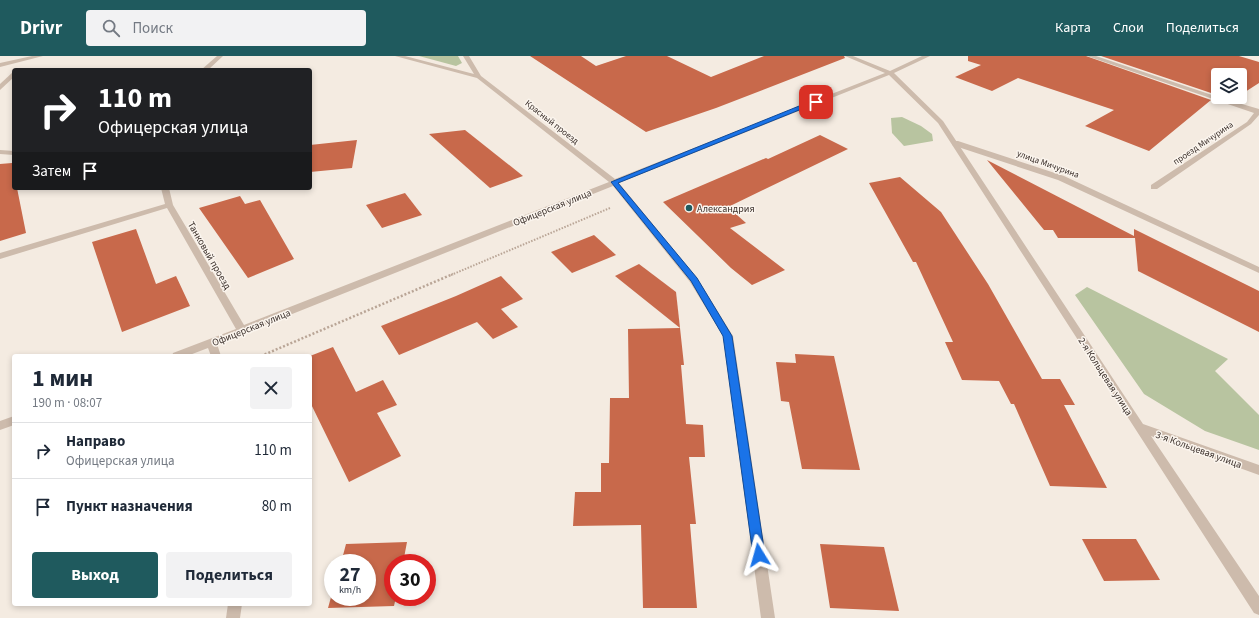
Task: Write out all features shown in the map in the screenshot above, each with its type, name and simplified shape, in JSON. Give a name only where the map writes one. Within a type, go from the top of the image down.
[{"type":"street","points":[[0,65],[40,56]]},
{"type":"street","points":[[206,68],[220,56]]},
{"type":"street","points":[[398,56],[479,77]]},
{"type":"street","points":[[466,56],[479,77]]},
{"type":"street","points":[[848,56],[890,74],[942,122],[955,143]]},
{"type":"street","name":"Офицерская улица","points":[[182,354],[890,74],[927,56]]},
{"type":"street","points":[[1090,56],[1259,111]]},
{"type":"street","points":[[19,68],[28,58]]},
{"type":"street","points":[[0,72],[28,58]]},
{"type":"street","points":[[0,88],[12,75]]},
{"type":"street","name":"Красный проезд","points":[[479,77],[614,182],[694,280],[728,336],[768,618]]},
{"type":"street","name":"проезд Мичурина","points":[[1154,187],[1249,123],[1259,111]]},
{"type":"street","name":"улица Мичурина","points":[[955,143],[1061,178],[1259,270]]},
{"type":"street","name":"2-я Кольцевая улица","points":[[955,143],[1139,427],[1259,608]]},
{"type":"street","points":[[0,152],[12,153]]},
{"type":"street","name":"Танковый проезд","points":[[165,190],[169,205],[242,330]]},
{"type":"street","points":[[0,256],[169,205]]},
{"type":"street","points":[[211,342],[215,354]]},
{"type":"street","points":[[0,426],[12,421]]},
{"type":"street","name":"3-я Кольцевая улица","points":[[1139,427],[1259,470]]},
{"type":"street","points":[[233,618],[235,606]]},
{"type":"path","points":[[267,354],[527,242],[629,201]]},
{"type":"green space","points":[[419,56],[458,56],[462,63],[456,66]]},
{"type":"green space","points":[[902,117],[921,126],[932,134],[933,141],[904,146],[892,133],[891,118]]},
{"type":"green space","points":[[1087,287],[1228,359],[1215,371],[1259,415],[1259,450],[1205,431],[1144,394],[1075,295]]},
{"type":"building","points":[[530,56],[581,56],[596,66],[626,56],[667,56],[711,77],[764,56],[844,56],[845,58],[716,108],[646,132]]},
{"type":"building","points":[[968,56],[1086,56],[1211,100],[1149,151],[1085,126],[1114,110],[1018,78],[992,91],[955,77],[981,65],[968,61]]},
{"type":"building","points":[[1101,56],[1239,56],[1259,62],[1259,83],[1247,91],[1247,68],[1211,68],[1211,93]]},
{"type":"building","points":[[465,130],[523,176],[490,188],[429,134]]},
{"type":"building","points":[[820,135],[848,149],[728,207],[746,223],[730,228],[785,270],[752,285],[731,268],[663,202],[766,158],[768,159]]},
{"type":"building","points":[[357,140],[352,168],[312,172],[312,145]]},
{"type":"building","points":[[987,160],[1134,236],[1134,229],[1259,291],[1259,332],[1138,271],[1135,238],[1058,238],[1053,230],[1044,230]]},
{"type":"building","points":[[12,163],[12,190],[17,190],[26,233],[0,241],[0,164]]},
{"type":"building","points":[[900,177],[941,212],[988,284],[1042,379],[1060,379],[1075,405],[1064,405],[1107,488],[1050,486],[1014,404],[1011,404],[999,381],[962,380],[945,342],[953,342],[916,262],[913,262],[869,183]]},
{"type":"building","points":[[405,193],[422,215],[382,228],[366,205]]},
{"type":"building","points":[[240,196],[245,204],[260,200],[294,259],[248,278],[199,208]]},
{"type":"building","points":[[136,229],[156,284],[176,276],[190,306],[122,332],[92,242]]},
{"type":"building","points":[[594,235],[616,255],[572,273],[551,252]]},
{"type":"building","points":[[639,264],[676,292],[680,328],[615,276]]},
{"type":"building","points":[[501,276],[523,299],[501,309],[518,327],[493,339],[477,322],[399,355],[381,326],[456,296]]},
{"type":"building","points":[[680,328],[684,365],[681,365],[686,424],[703,425],[705,457],[689,457],[696,524],[690,524],[697,608],[643,608],[641,525],[573,526],[575,492],[601,492],[601,463],[609,463],[610,398],[629,398],[628,329]]},
{"type":"building","points":[[333,347],[356,392],[383,380],[397,405],[377,413],[401,456],[349,482],[312,406],[312,355]]},
{"type":"building","points":[[795,354],[834,356],[860,470],[802,469],[789,402],[781,401],[776,362],[796,363]]},
{"type":"building","points":[[1082,539],[1136,539],[1160,580],[1104,581]]},
{"type":"building","points":[[407,542],[405,554],[384,554],[384,606],[394,606],[328,608],[329,606],[376,606],[376,554],[343,554],[346,544]]},
{"type":"building","points":[[820,544],[884,547],[899,611],[830,608]]},
{"type":"place","name":"Александрия","points":[[689,208]]},
{"type":"route","points":[[759,555],[728,336],[694,280],[614,182],[816,102]]}]
